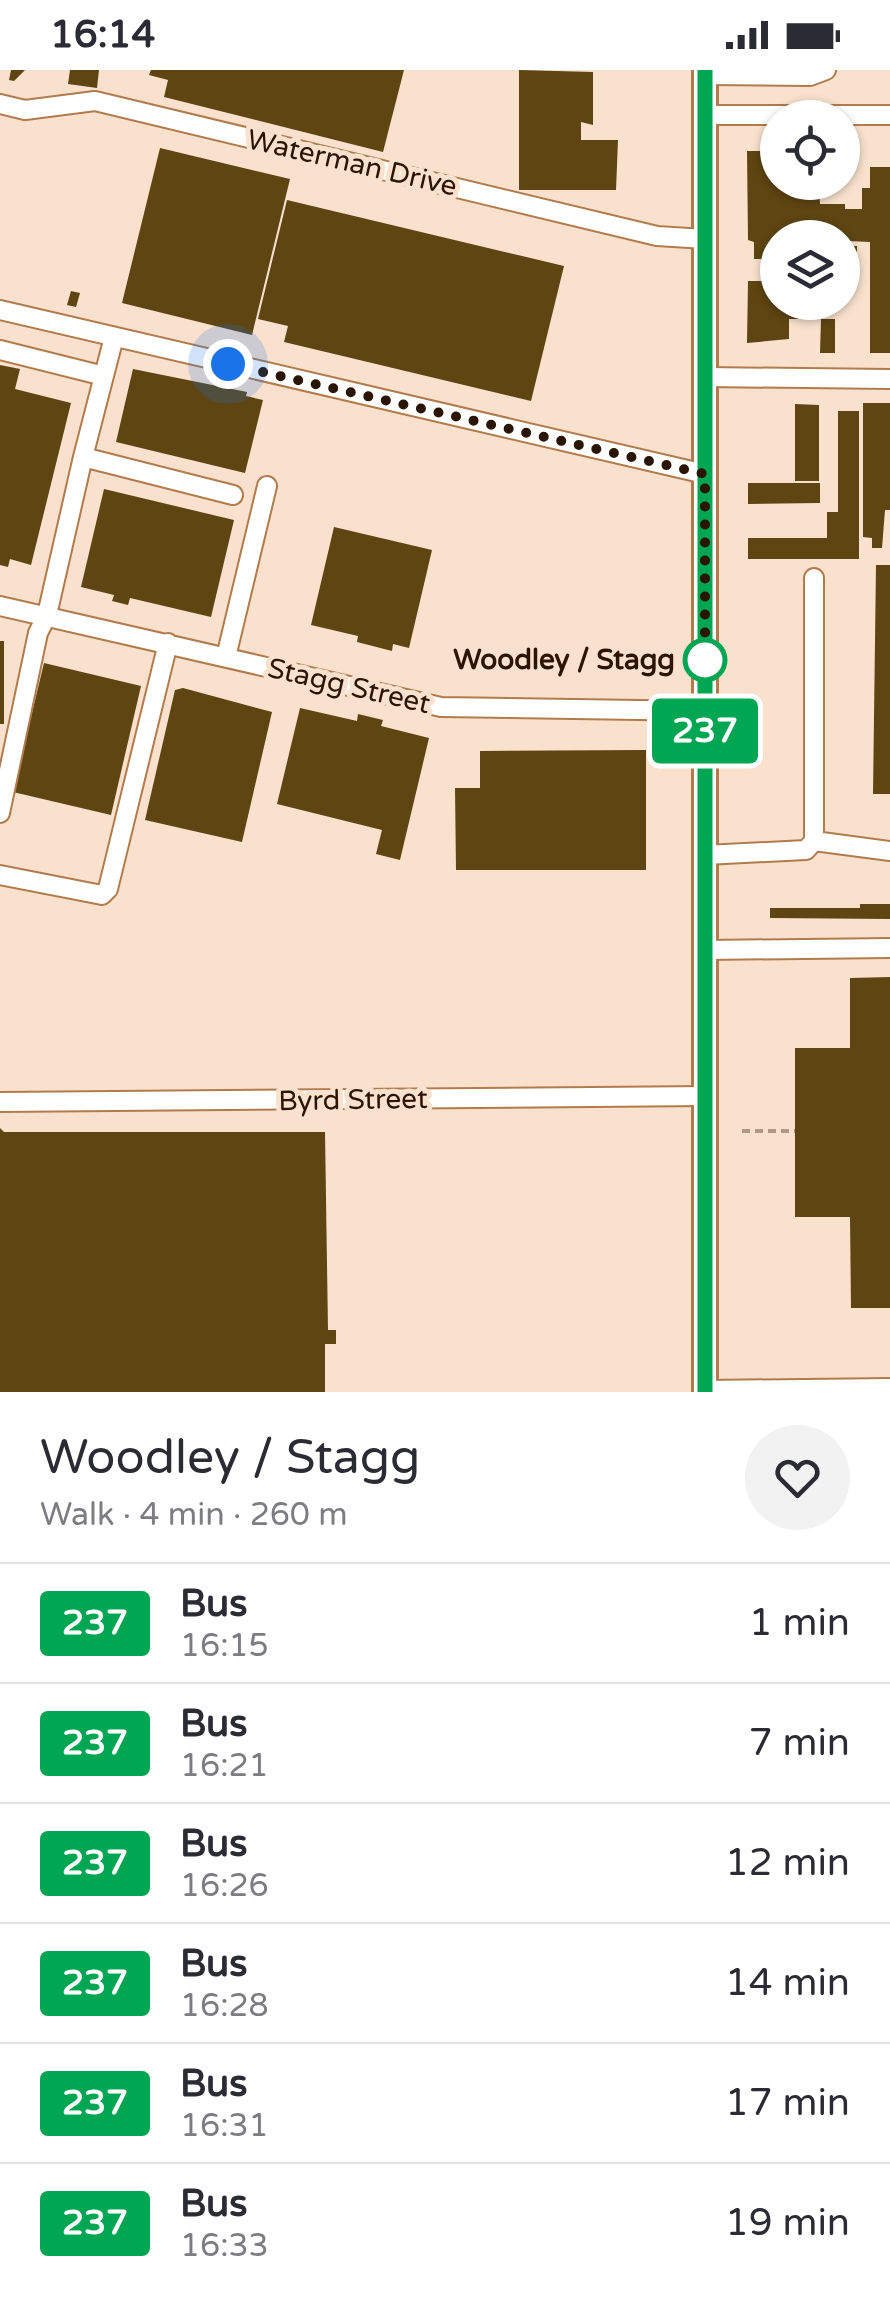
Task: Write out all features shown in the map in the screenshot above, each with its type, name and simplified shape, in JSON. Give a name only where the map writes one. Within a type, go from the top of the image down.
[{"type":"main road","points":[[705,72],[705,1391]]},
{"type":"street","points":[[705,72],[810,76],[826,70]]},
{"type":"street","name":"Waterman Drive","points":[[0,104],[26,110],[95,101],[657,236],[705,239]]},
{"type":"street","points":[[705,116],[890,115]]},
{"type":"street","points":[[0,310],[705,474]]},
{"type":"street","points":[[0,813],[38,633],[47,615],[114,337]]},
{"type":"street","points":[[0,350],[104,376]]},
{"type":"street","points":[[705,377],[890,379]]},
{"type":"street","points":[[83,457],[233,494]]},
{"type":"street","points":[[226,657],[267,486]]},
{"type":"street","points":[[705,855],[806,850],[814,841],[814,578]]},
{"type":"street","name":"Stagg Street","points":[[0,606],[441,708],[705,711]]},
{"type":"street","points":[[0,875],[102,895],[108,889],[168,643]]},
{"type":"street","points":[[814,841],[890,851]]},
{"type":"street","points":[[705,950],[890,948]]},
{"type":"street","name":"Byrd Street","points":[[0,1102],[705,1096]]},
{"type":"street","points":[[705,1391],[890,1388]]},
{"type":"path","points":[[742,1131],[795,1131]]},
{"type":"building","points":[[11,70],[25,70],[14,81],[9,80]]},
{"type":"building","points":[[70,70],[99,70],[97,88],[68,84]]},
{"type":"building","points":[[151,70],[404,70],[383,152],[164,97],[168,80],[149,75]]},
{"type":"building","points":[[519,70],[593,72],[593,125],[581,122],[581,140],[618,140],[616,190],[519,190]]},
{"type":"building","points":[[160,148],[290,179],[252,335],[122,303]]},
{"type":"building","points":[[747,151],[760,151],[760,200],[820,200],[820,204],[862,209],[862,188],[870,188],[870,167],[890,167],[890,353],[870,353],[870,242],[860,242],[860,220],[760,220],[760,259],[754,259],[754,242],[748,240]]},
{"type":"building","points":[[287,200],[564,266],[531,401],[284,342],[288,326],[258,319]]},
{"type":"building","points":[[748,281],[760,281],[760,320],[789,320],[789,339],[747,343]]},
{"type":"building","points":[[71,291],[80,293],[76,307],[67,305]]},
{"type":"building","points":[[821,320],[835,320],[835,353],[820,353]]},
{"type":"building","points":[[0,365],[20,369],[15,389],[71,403],[31,565],[10,559],[8,567],[0,565]]},
{"type":"building","points":[[133,369],[247,392],[246,396],[263,400],[245,473],[116,442]]},
{"type":"building","points":[[863,403],[890,403],[890,510],[885,510],[882,548],[872,548],[872,538],[863,537]]},
{"type":"building","points":[[795,404],[819,405],[819,481],[795,481]]},
{"type":"building","points":[[838,411],[859,411],[859,559],[748,559],[748,538],[827,538],[827,512],[838,512]]},
{"type":"building","points":[[748,483],[820,483],[820,503],[748,504]]},
{"type":"building","points":[[104,489],[234,520],[211,617],[130,598],[128,605],[112,601],[114,595],[81,587]]},
{"type":"building","points":[[334,527],[432,550],[409,648],[393,644],[392,651],[357,642],[358,636],[311,625]]},
{"type":"building","points":[[876,565],[890,565],[890,794],[873,794]]},
{"type":"building","points":[[0,641],[4,641],[4,724],[0,724]]},
{"type":"building","points":[[44,663],[141,686],[111,815],[13,792]]},
{"type":"building","points":[[183,688],[272,712],[242,842],[145,820],[175,690]]},
{"type":"building","points":[[300,708],[357,721],[358,714],[383,720],[381,726],[429,738],[400,860],[376,854],[382,830],[277,804]]},
{"type":"building","points":[[646,750],[646,870],[456,870],[455,788],[480,788],[480,751]]},
{"type":"building","points":[[860,904],[890,904],[890,919],[770,918],[770,908],[860,908]]},
{"type":"building","points":[[890,977],[890,1308],[851,1308],[850,1217],[795,1217],[795,1048],[850,1048],[850,978]]},
{"type":"building","points":[[0,1128],[4,1132],[325,1132],[328,1330],[336,1330],[336,1344],[325,1344],[325,1392],[0,1392]]},
{"type":"bus line","name":"237","points":[[705,70],[705,1392]]},
{"type":"place","name":"Woodley / Stagg","points":[[705,660]]},
{"type":"route","points":[[228,364],[705,474],[705,671],[705,660]]}]
